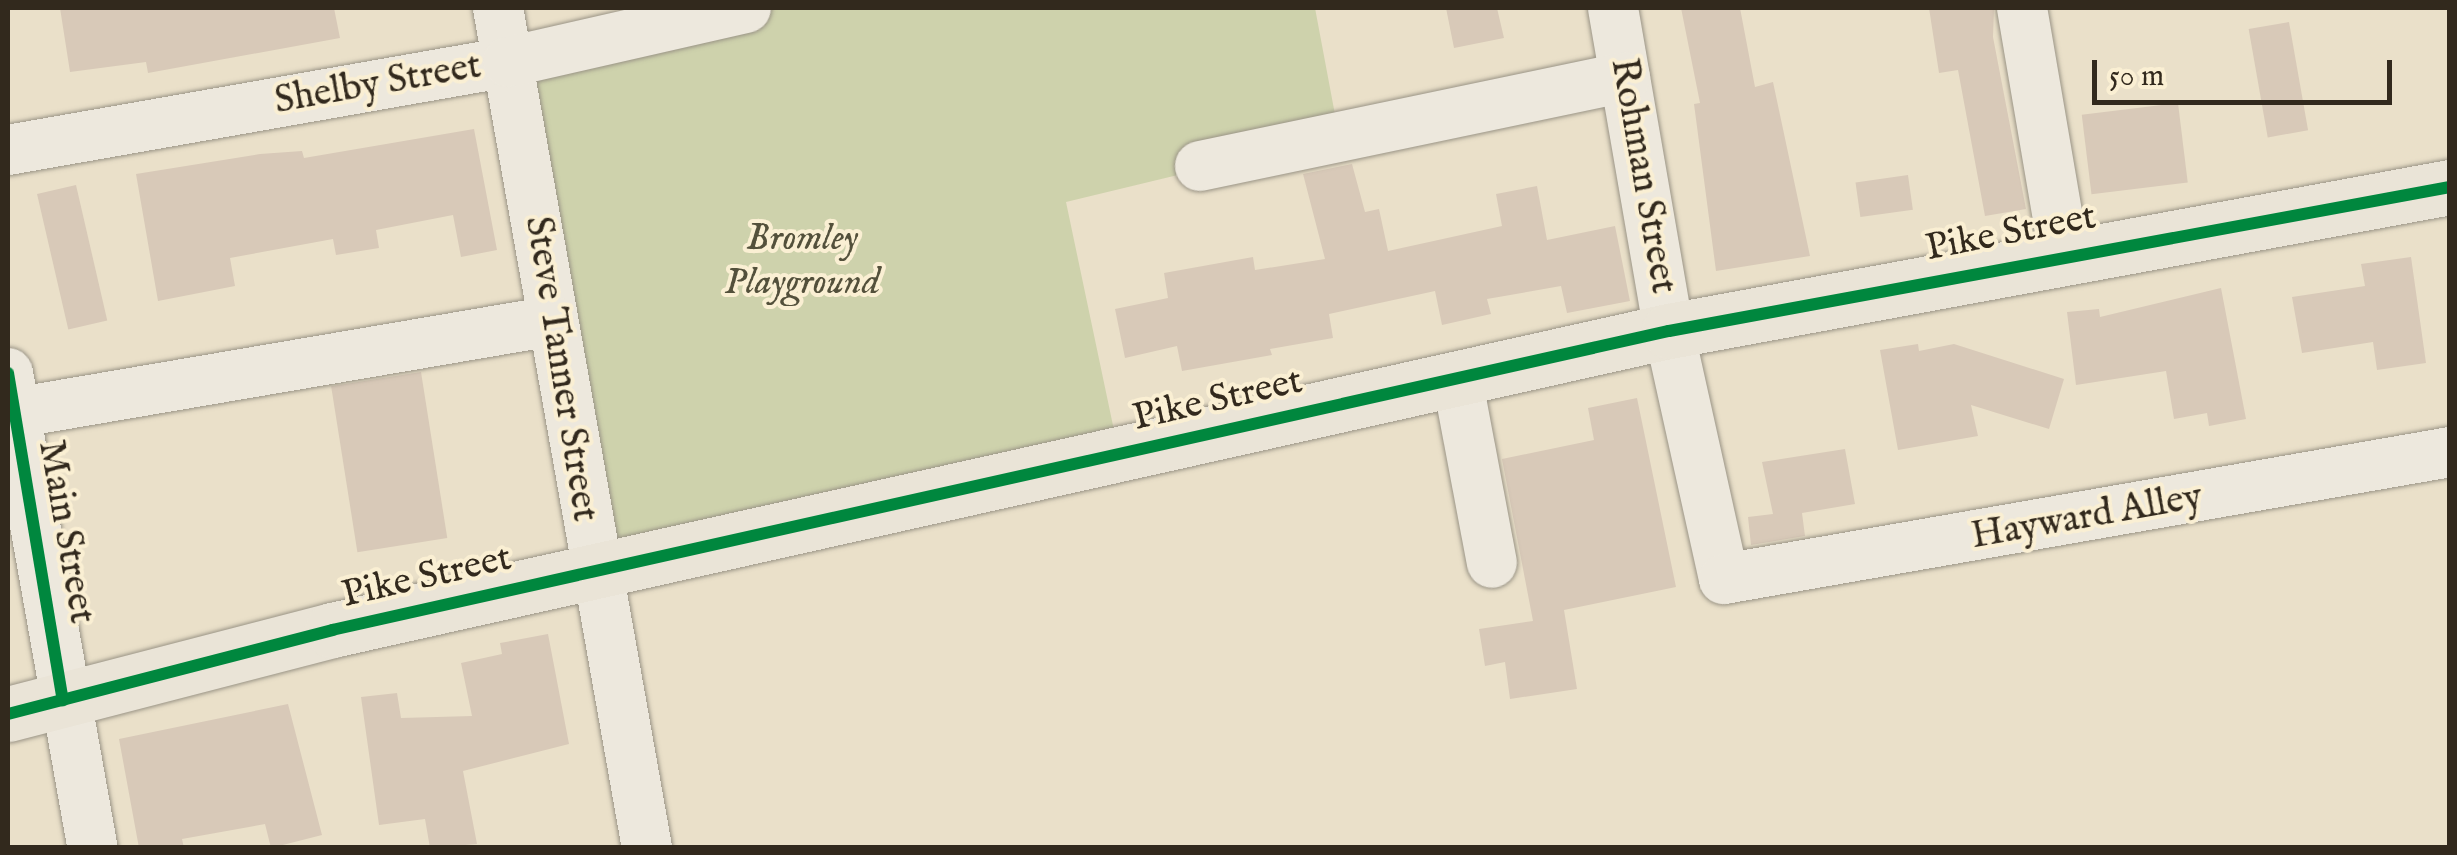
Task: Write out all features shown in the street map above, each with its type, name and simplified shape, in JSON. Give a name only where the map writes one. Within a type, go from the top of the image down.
[{"type":"main road","name":"Pike Street","points":[[8,714],[332,630],[1669,330],[2064,254],[2450,187]]},
{"type":"street","name":"Steve Tanner Street","points":[[498,8],[594,571],[647,848]]},
{"type":"street","name":"Shelby Street","points":[[8,150],[508,62],[746,8]]},
{"type":"street","name":"Rohman Street","points":[[1613,8],[1669,330],[1724,579]]},
{"type":"street","points":[[2022,8],[2064,254]]},
{"type":"street","points":[[1200,166],[1625,76]]},
{"type":"street","points":[[10,400],[552,320]]},
{"type":"street","points":[[1457,378],[1492,563]]},
{"type":"street","name":"Main Street","points":[[10,400],[93,848]]},
{"type":"street","name":"Hayward Alley","points":[[1724,579],[2450,452]]},
{"type":"green space","name":"Bromley Playground","points":[[746,8],[1315,8],[1339,136],[1066,202],[1119,454],[594,571],[508,62]]},
{"type":"building","points":[[60,8],[334,8],[340,38],[148,73],[146,62],[70,72]]},
{"type":"building","points":[[1446,8],[1497,8],[1504,38],[1454,48]]},
{"type":"building","points":[[1681,8],[1740,8],[1755,87],[1773,82],[1810,256],[1716,271],[1694,104],[1700,103]]},
{"type":"building","points":[[1929,8],[1994,8],[1993,37],[2026,209],[1985,216],[1958,70],[1939,73]]},
{"type":"building","points":[[2289,22],[2308,130],[2268,137],[2249,29]]},
{"type":"building","points":[[2178,103],[2188,182],[2091,194],[2082,115]]},
{"type":"building","points":[[474,129],[497,250],[461,257],[453,215],[376,230],[379,248],[336,255],[333,239],[230,258],[235,286],[158,301],[136,174],[260,154],[302,151],[304,158]]},
{"type":"building","points":[[1352,164],[1365,212],[1379,209],[1388,251],[1502,226],[1496,194],[1537,186],[1547,240],[1615,226],[1630,301],[1567,313],[1561,286],[1487,299],[1491,314],[1442,325],[1435,291],[1329,314],[1333,338],[1270,349],[1272,355],[1182,371],[1177,346],[1125,358],[1115,309],[1168,298],[1164,273],[1253,257],[1255,270],[1325,259],[1303,174]]},
{"type":"building","points":[[1908,175],[1913,210],[1860,217],[1856,182]]},
{"type":"building","points":[[76,185],[107,320],[68,329],[37,194]]},
{"type":"building","points":[[2411,257],[2426,363],[2377,370],[2373,342],[2302,353],[2292,297],[2365,286],[2361,264]]},
{"type":"building","points":[[2221,288],[2246,419],[2209,426],[2207,413],[2174,419],[2166,371],[2076,385],[2067,312],[2099,309],[2100,317]]},
{"type":"building","points":[[1918,344],[1919,351],[1954,344],[2064,379],[2049,429],[1971,405],[1978,436],[1898,450],[1880,350]]},
{"type":"building","points":[[421,372],[447,538],[357,552],[331,386]]},
{"type":"building","points":[[1637,398],[1676,587],[1564,610],[1577,689],[1510,699],[1505,662],[1485,666],[1479,629],[1533,621],[1502,459],[1594,440],[1588,408]]},
{"type":"building","points":[[1845,449],[1855,504],[1802,513],[1805,536],[1751,545],[1748,517],[1773,514],[1762,462]]},
{"type":"building","points":[[548,634],[569,744],[463,771],[477,844],[430,848],[425,819],[379,825],[361,697],[397,693],[401,718],[472,716],[461,663],[502,654],[500,643]]},
{"type":"building","points":[[288,704],[322,835],[271,848],[265,824],[182,839],[184,848],[139,848],[119,739]]},
{"type":"cycle path","points":[[8,714],[332,630],[1669,331],[2450,187]]},
{"type":"cycle path","points":[[8,373],[63,700]]}]
